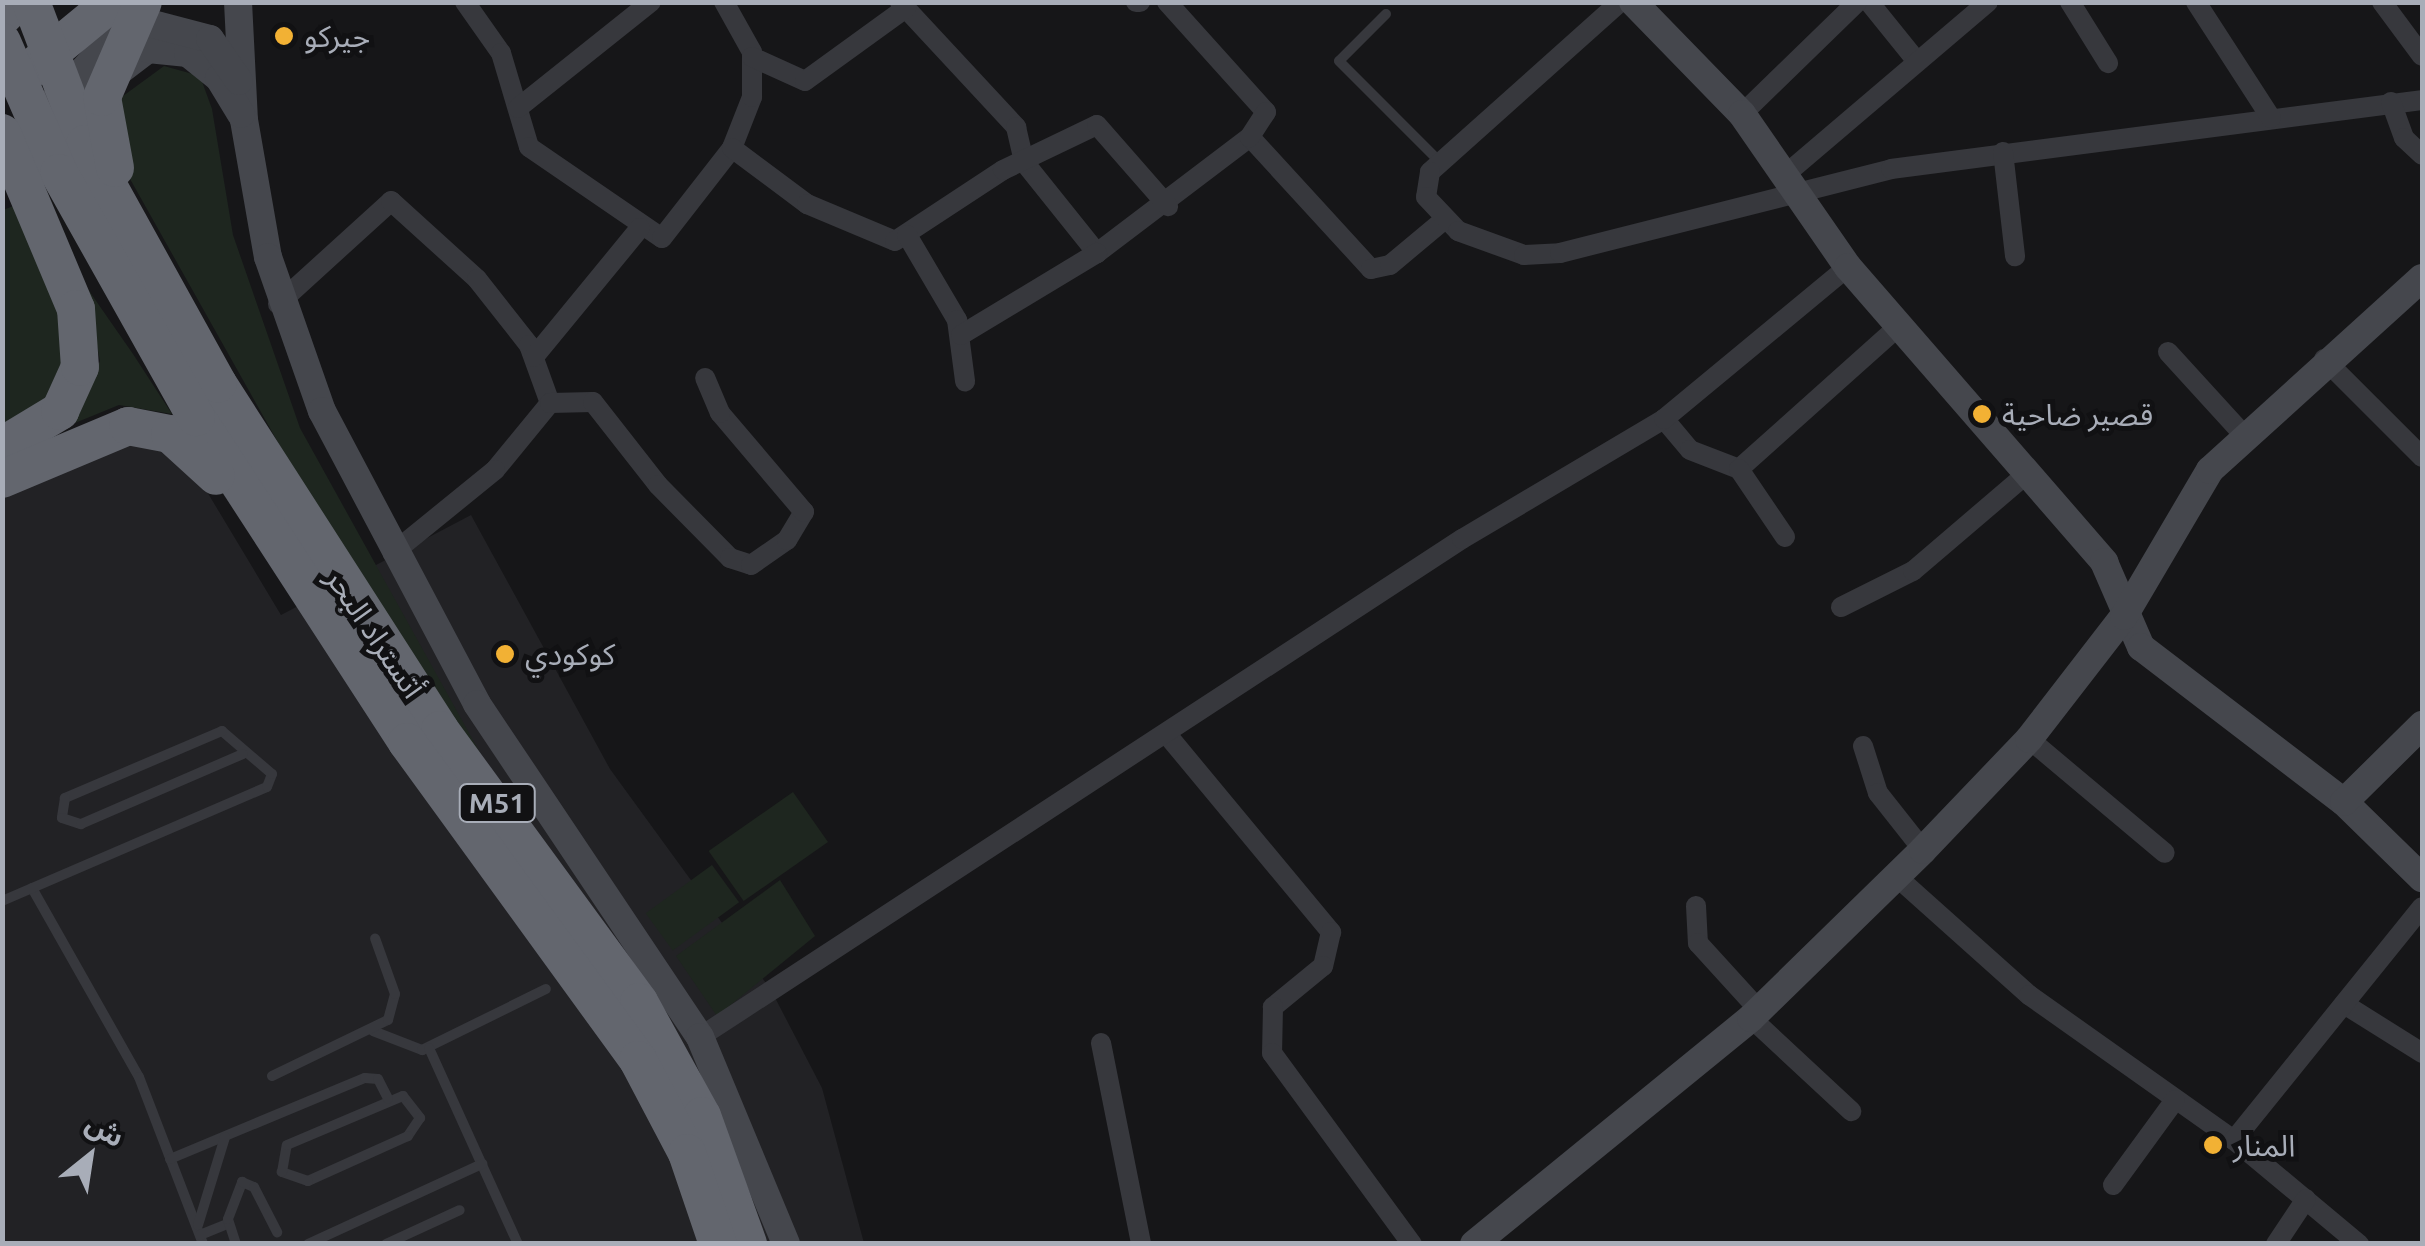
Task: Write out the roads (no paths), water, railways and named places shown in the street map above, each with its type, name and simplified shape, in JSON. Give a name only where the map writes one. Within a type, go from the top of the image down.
[{"type":"highway","points":[[2,16],[16,2]]},
{"type":"highway","name":"أتستراد البحر","points":[[31,2],[85,144],[218,384],[440,730],[639,1002],[702,1116],[748,1244]]},
{"type":"highway","points":[[6,83],[80,2]]},
{"type":"highway","points":[[6,83],[60,54],[112,2]]},
{"type":"highway","points":[[143,2],[107,70],[105,134],[183,321]]},
{"type":"highway","name":"أتستراد البحر","points":[[2,42],[58,173],[261,528],[638,1060],[686,1153],[718,1244]]},
{"type":"highway","points":[[2,133],[88,263],[136,312]]},
{"type":"highway","points":[[2,133],[76,309],[80,366],[60,411],[2,446]]},
{"type":"highway","points":[[2,479],[103,433],[152,429],[188,447],[261,528]]},
{"type":"street","points":[[238,2],[244,120],[278,304],[394,553],[545,814],[700,1037],[786,1244]]},
{"type":"street","points":[[465,2],[502,52],[529,147],[640,228],[670,232],[732,148],[752,96],[752,57],[724,2]]},
{"type":"street","points":[[518,108],[651,2]]},
{"type":"street","points":[[960,336],[1168,206],[1250,137],[1266,112],[1167,2]]},
{"type":"street","points":[[1620,2],[1439,161],[1426,197],[1444,219],[1494,248],[1560,253],[1794,185],[2003,152],[2422,100]]},
{"type":"street","points":[[1633,2],[1742,114],[1848,267],[2104,562],[2124,616],[2163,669],[2344,802],[2422,878]]},
{"type":"street","points":[[1742,114],[1857,2]]},
{"type":"street","points":[[1869,2],[1915,59]]},
{"type":"street","points":[[1794,185],[1915,59],[1988,2]]},
{"type":"street","points":[[2070,2],[2108,63]]},
{"type":"street","points":[[2196,2],[2271,118]]},
{"type":"street","points":[[2382,2],[2422,56]]},
{"type":"street","points":[[752,57],[805,81],[903,5],[1016,126],[1024,162],[1098,253]]},
{"type":"street","points":[[2,156],[132,26],[190,28],[210,39],[242,87]]},
{"type":"street","points":[[2,192],[148,49],[197,60],[244,120]]},
{"type":"street","points":[[2392,102],[2404,138],[2422,156]]},
{"type":"street","points":[[732,148],[806,204],[887,240],[908,235],[1024,162],[1097,124],[1168,206]]},
{"type":"street","points":[[1250,137],[1371,269],[1390,265],[1444,219]]},
{"type":"street","points":[[2003,152],[2014,256]]},
{"type":"street","points":[[278,304],[384,204],[399,202],[514,320],[534,357],[550,403]]},
{"type":"street","points":[[534,357],[640,228]]},
{"type":"street","points":[[908,235],[947,295],[960,336],[965,382]]},
{"type":"street","points":[[700,1037],[1169,737],[1462,538],[1664,418],[1848,267]]},
{"type":"street","points":[[1474,1244],[1755,1014],[1897,877],[2029,739],[2124,616],[2172,522],[2243,434],[2324,359],[2422,278]]},
{"type":"street","points":[[1740,469],[1898,327]]},
{"type":"street","points":[[2168,352],[2243,434]]},
{"type":"street","points":[[2324,359],[2422,457]]},
{"type":"street","points":[[394,553],[495,470],[550,403],[593,402],[658,486],[730,558],[751,565],[778,549],[804,512],[720,413],[705,378]]},
{"type":"street","points":[[1664,418],[1690,450],[1740,469],[1784,537]]},
{"type":"street","points":[[1841,607],[1913,570],[2029,472]]},
{"type":"street","points":[[2344,802],[2422,724]]},
{"type":"street","points":[[1169,737],[1331,932],[1323,966],[1273,1007],[1272,1053],[1412,1244]]},
{"type":"street","points":[[2029,739],[2165,853]]},
{"type":"street","points":[[1864,746],[1878,793],[1923,850]]},
{"type":"street","points":[[1897,877],[2030,995],[2234,1140],[2359,1244]]},
{"type":"street","points":[[1696,906],[1698,942],[1755,1014],[1852,1111]]},
{"type":"street","points":[[2234,1140],[2422,908]]},
{"type":"street","points":[[2344,1004],[2422,1053]]},
{"type":"street","points":[[1101,1043],[1141,1244]]},
{"type":"street","points":[[2113,1185],[2175,1100]]},
{"type":"street","points":[[2276,1244],[2306,1199]]},
{"type":"lane","points":[[1386,14],[1339,62],[1439,161]]},
{"type":"lane","points":[[2,901],[266,787],[272,774],[243,754],[232,734],[218,732],[70,796],[60,813],[81,824],[243,754]]},
{"type":"lane","points":[[32,888],[128,1054],[200,1237]]},
{"type":"lane","points":[[272,1076],[373,1032],[395,1003],[375,938]]},
{"type":"lane","points":[[373,1032],[408,1050],[429,1048],[546,989]]},
{"type":"lane","points":[[429,1048],[518,1244]]},
{"type":"lane","points":[[170,1159],[369,1076],[388,1099],[416,1104],[414,1131],[308,1180],[282,1172],[286,1145],[388,1099]]},
{"type":"lane","points":[[200,1237],[204,1182],[226,1136]]},
{"type":"lane","points":[[308,1244],[482,1164]]},
{"type":"lane","points":[[236,1244],[229,1224],[232,1191],[247,1182],[277,1232]]},
{"type":"lane","points":[[386,1244],[460,1210]]},
{"type":"lane","points":[[200,1237],[229,1224]]},
{"type":"place","name":"جيركو","points":[[284,36]]},
{"type":"place","name":"قصير ضاحية","points":[[1982,414]]},
{"type":"place","name":"كوكودي","points":[[505,654]]},
{"type":"place","name":"المنار","points":[[2213,1145]]}]
